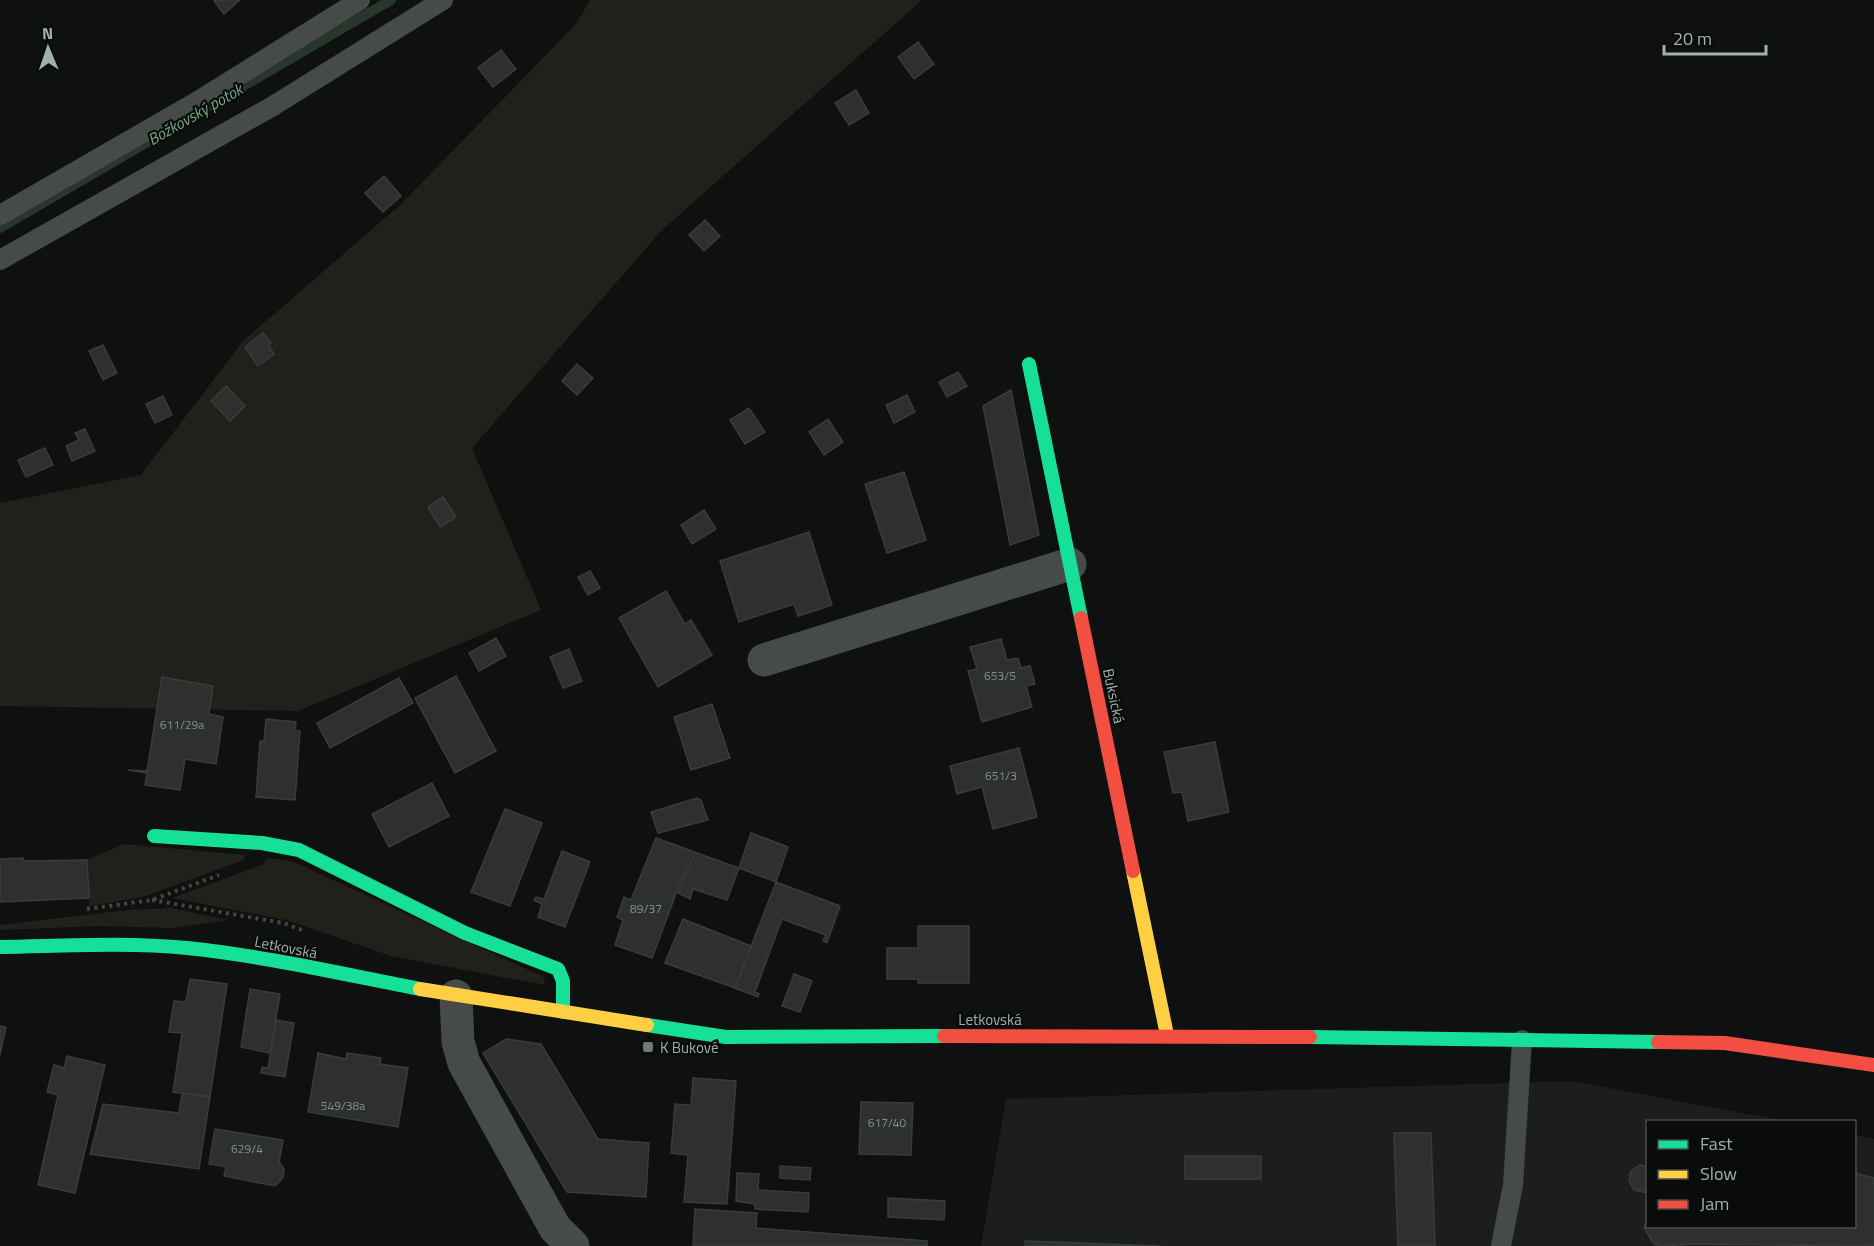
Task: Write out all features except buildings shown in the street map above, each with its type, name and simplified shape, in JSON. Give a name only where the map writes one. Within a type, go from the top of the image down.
[{"type":"street","name":"Buksická","points":[[1029,364],[1167,1035]]},
{"type":"street","points":[[764,660],[1070,564]]},
{"type":"street","points":[[154,836],[262,843],[299,850],[465,933],[558,969],[562,981],[562,1012]]},
{"type":"street","name":"Letkovská","points":[[0,947],[140,945],[187,948],[256,958],[456,996],[726,1037],[1167,1035],[1725,1044],[1874,1065]]},
{"type":"street","points":[[456,996],[458,1042],[464,1063],[555,1228],[573,1246]]},
{"type":"lane","points":[[0,215],[198,101],[360,0]]},
{"type":"lane","points":[[0,260],[273,106],[442,0]]},
{"type":"lane","points":[[1501,1246],[1513,1185],[1522,1040]]},
{"type":"path","points":[[76,911],[152,900],[249,864],[262,843]]},
{"type":"shaded area","points":[[590,0],[922,0],[662,230],[472,448],[541,610],[298,711],[0,706],[0,503],[141,475],[243,341],[400,205],[576,24]]},
{"type":"shaded area","points":[[124,844],[245,855],[244,860],[143,897],[89,906],[87,860]]},
{"type":"shaded area","points":[[267,858],[292,861],[544,977],[545,985],[391,956],[286,920],[172,898],[264,864]]},
{"type":"shaded area","points":[[171,908],[228,920],[172,928],[99,926],[0,930],[0,925],[128,910]]},
{"type":"shaded area","points":[[1572,1081],[1779,1120],[1646,1120],[1646,1228],[1856,1228],[1856,1135],[1874,1139],[1874,1246],[981,1246],[1006,1099]]},
{"type":"waterway","name":"Božkovský potok","points":[[0,228],[391,0]]},
{"type":"traffic: fast","points":[[1029,364],[1081,618]]},
{"type":"traffic: fast","points":[[154,836],[262,843],[299,850],[465,933],[558,969],[563,981],[563,1012]]},
{"type":"traffic: fast","points":[[0,947],[117,945],[187,948],[274,961],[420,989]]},
{"type":"traffic: fast","points":[[647,1025],[726,1037],[944,1036]]},
{"type":"traffic: fast","points":[[1310,1037],[1658,1042]]},
{"type":"traffic: slow","points":[[1133,871],[1167,1035]]},
{"type":"traffic: slow","points":[[420,989],[647,1025]]},
{"type":"traffic: jam","points":[[1081,618],[1133,871]]},
{"type":"traffic: jam","points":[[944,1036],[1310,1037]]},
{"type":"traffic: jam","points":[[1658,1042],[1725,1043],[1874,1065]]},
{"type":"place","name":"K Bukové","points":[[648,1047]]}]
